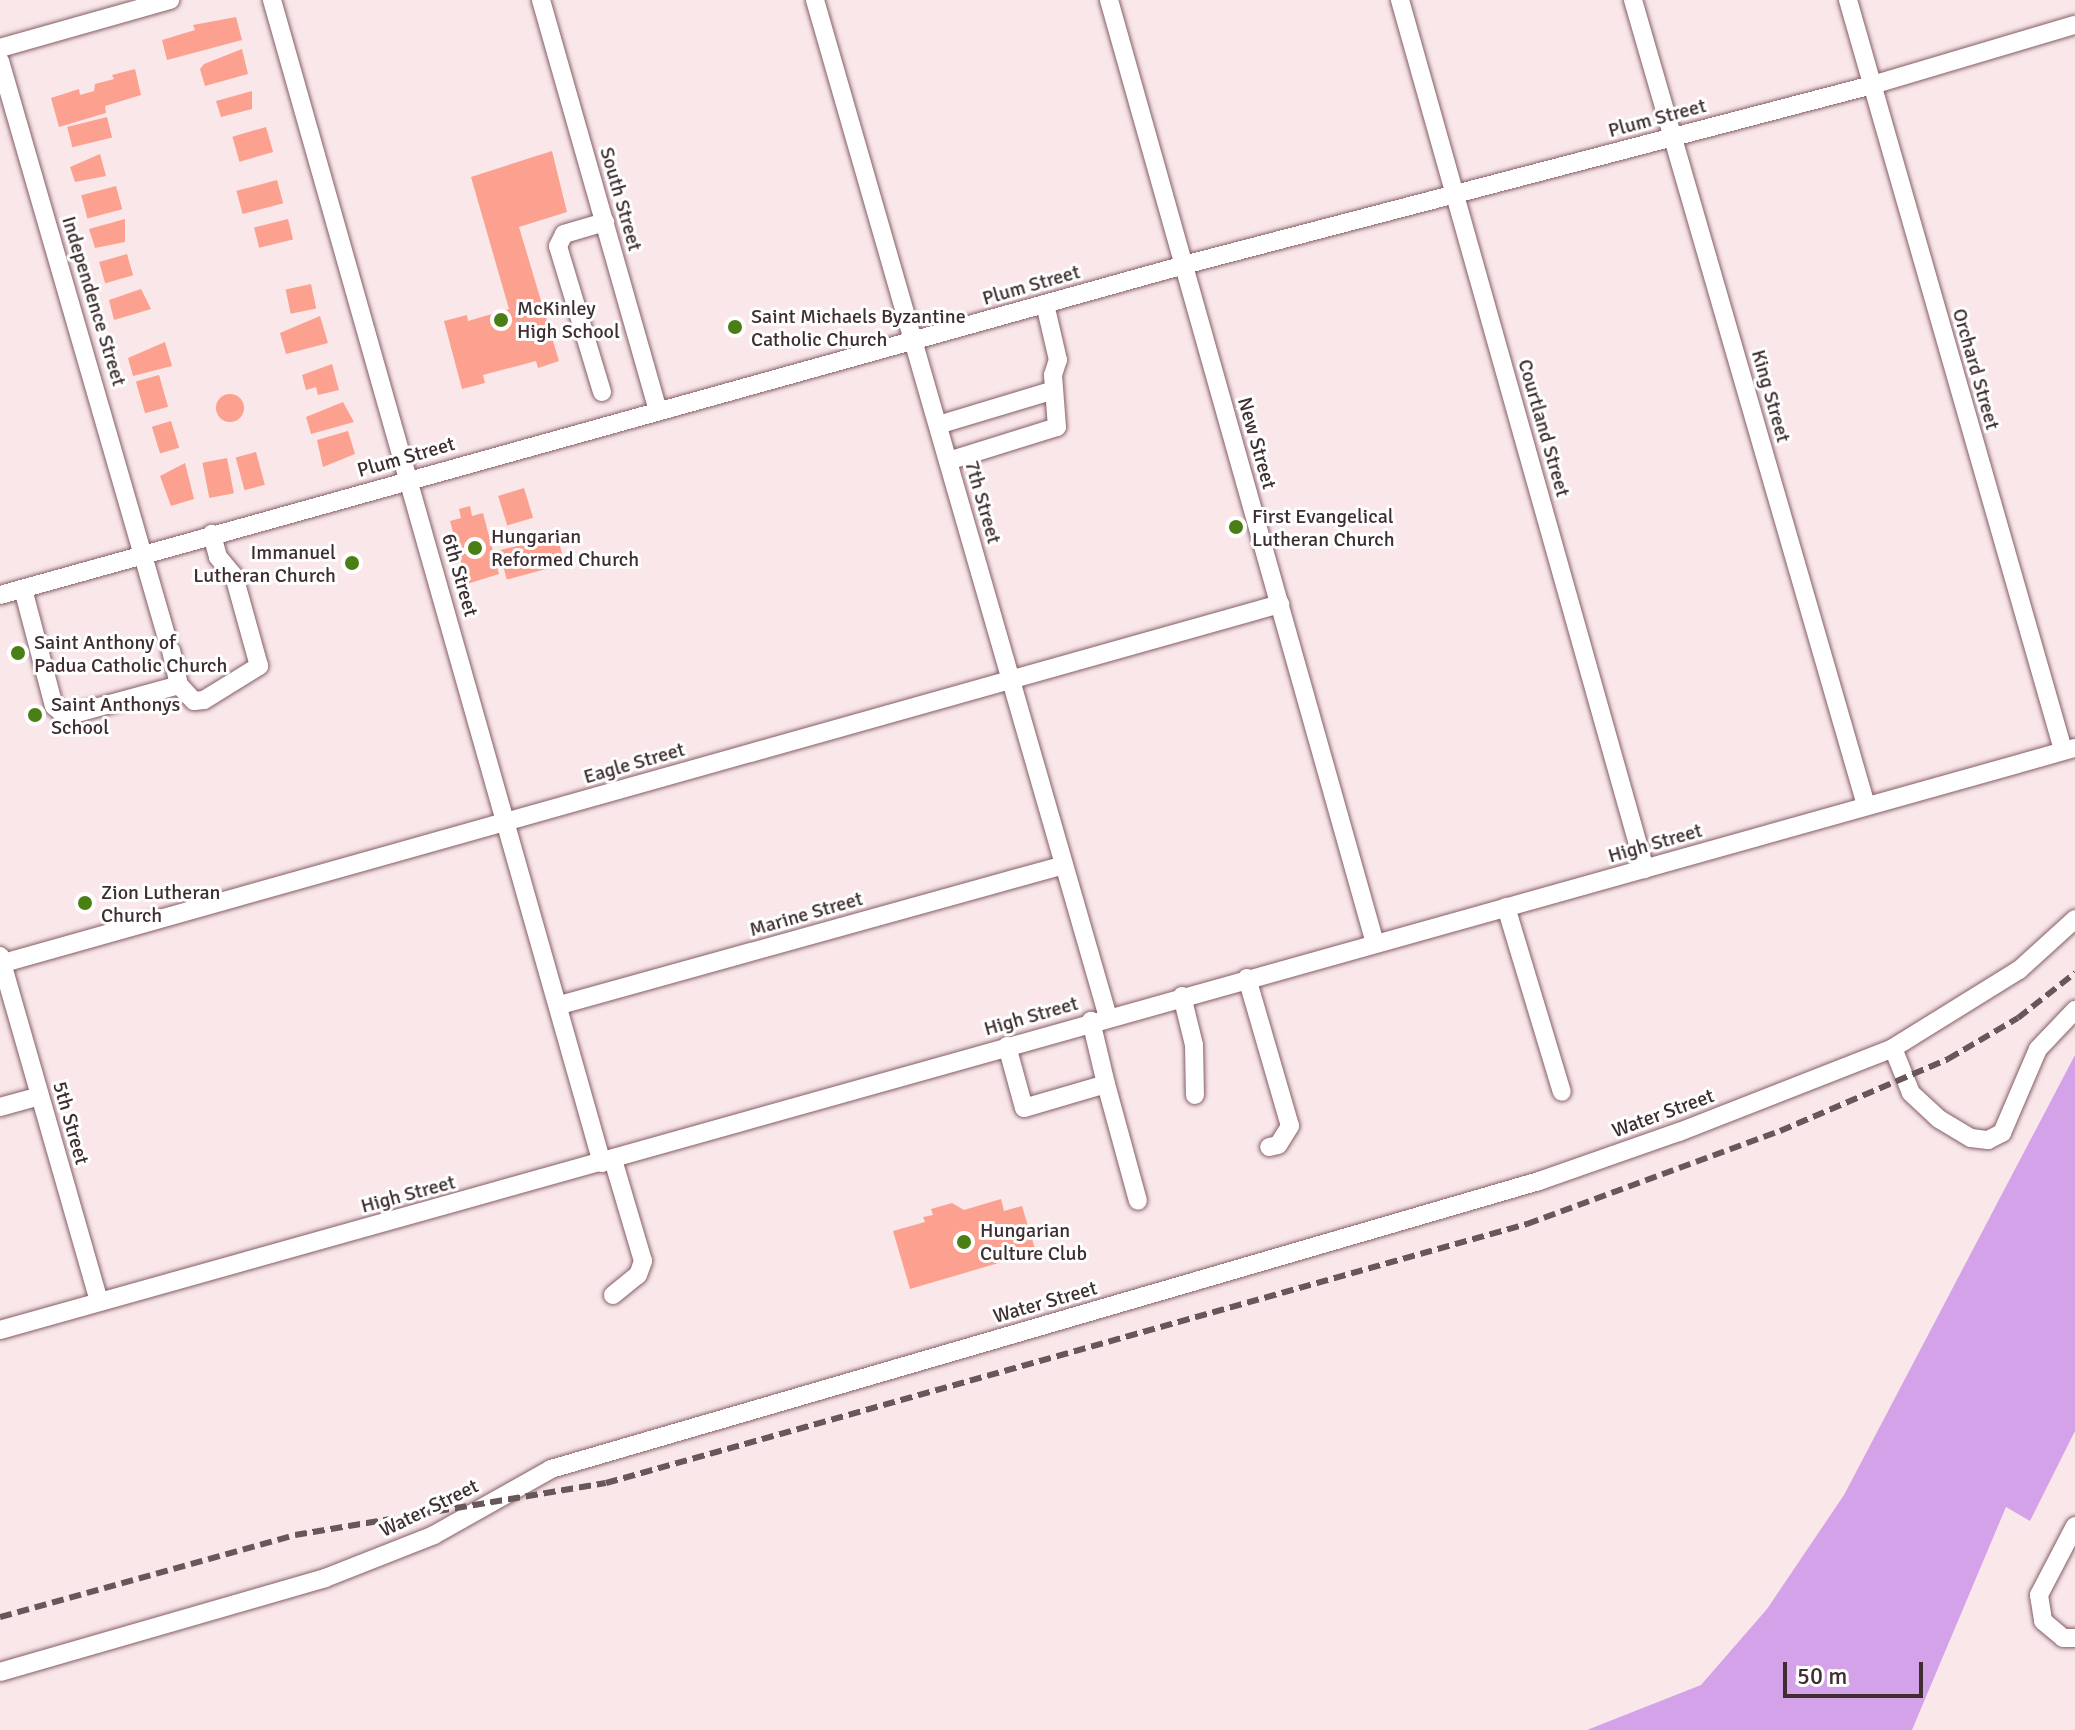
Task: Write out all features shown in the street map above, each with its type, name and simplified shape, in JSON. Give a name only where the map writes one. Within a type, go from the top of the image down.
[{"type":"street","points":[[0,48],[170,0]]},
{"type":"street","name":"6th Street","points":[[272,0],[560,1005],[608,1161],[643,1261],[638,1275],[613,1295]]},
{"type":"street","name":"South Street","points":[[541,0],[658,410]]},
{"type":"street","name":"7th Street","points":[[815,0],[1064,865],[1099,1019],[1106,1084],[1138,1201]]},
{"type":"street","name":"New Street","points":[[1109,0],[1375,943]]},
{"type":"street","name":"Courtland Street","points":[[1400,0],[1645,869]]},
{"type":"street","name":"King Street","points":[[1633,0],[1866,805]]},
{"type":"street","name":"Orchard Street","points":[[1848,0],[2069,749]]},
{"type":"street","name":"Plum Street","points":[[0,595],[1184,265],[1872,85],[2075,25]]},
{"type":"street","name":"Independence Street","points":[[0,61],[146,553],[179,685]]},
{"type":"street","points":[[602,392],[558,246],[564,234],[605,222]]},
{"type":"street","points":[[948,461],[1057,427],[1054,390],[1058,360],[1045,304]]},
{"type":"street","points":[[938,425],[1054,390]]},
{"type":"street","points":[[23,589],[60,714],[179,685],[194,701],[204,700],[259,666],[234,576],[218,557],[212,534]]},
{"type":"street","name":"Eagle Street","points":[[1,961],[1280,604]]},
{"type":"street","name":"High Street","points":[[0,1330],[2069,749]]},
{"type":"street","name":"Marine Street","points":[[560,1005],[1064,865]]},
{"type":"street","points":[[1506,907],[1562,1092]]},
{"type":"street","name":"Water Street","points":[[0,1672],[325,1578],[434,1535],[551,1469],[1539,1181],[1893,1048],[2019,970],[2075,919]]},
{"type":"street","name":"5th Street","points":[[1,961],[99,1302]]},
{"type":"street","points":[[1247,978],[1290,1126],[1285,1138],[1269,1147]]},
{"type":"street","points":[[1182,996],[1194,1045],[1195,1095]]},
{"type":"street","points":[[1893,1048],[1911,1093],[1920,1102],[1971,1138],[1988,1140],[2002,1133],[2038,1049],[2075,1010]]},
{"type":"street","points":[[1007,1046],[1024,1108],[1106,1084]]},
{"type":"street","points":[[0,1107],[40,1096]]},
{"type":"street","points":[[2075,1526],[2039,1595],[2043,1621],[2063,1638],[2075,1638]]},
{"type":"shaded area","points":[[2075,1055],[2075,1431],[2030,1521],[2006,1507],[1912,1730],[1587,1730],[1701,1685],[1767,1609],[1844,1495]]},
{"type":"building","points":[[236,17],[242,40],[167,60],[162,40],[195,30],[193,25]]},
{"type":"building","points":[[242,49],[248,74],[205,86],[200,69],[204,64]]},
{"type":"building","points":[[135,69],[141,95],[105,106],[106,113],[59,127],[51,98],[79,89],[80,95],[94,91],[95,84],[114,79],[112,75]]},
{"type":"building","points":[[252,91],[252,109],[221,117],[216,101]]},
{"type":"building","points":[[107,117],[112,137],[72,147],[67,127]]},
{"type":"building","points":[[266,127],[273,152],[240,162],[232,137]]},
{"type":"building","name":"McKinley High School","points":[[552,151],[567,212],[519,227],[559,361],[538,368],[536,361],[483,375],[485,383],[462,389],[444,321],[467,315],[468,321],[509,309],[471,177]]},
{"type":"building","points":[[100,154],[106,176],[75,182],[70,167]]},
{"type":"building","points":[[277,180],[283,203],[243,214],[236,191]]},
{"type":"building","points":[[116,186],[122,209],[87,218],[81,195]]},
{"type":"building","points":[[125,219],[125,242],[95,248],[89,229]]},
{"type":"building","points":[[288,219],[293,239],[259,248],[254,227]]},
{"type":"building","points":[[127,254],[133,275],[105,283],[99,262]]},
{"type":"building","points":[[311,284],[316,308],[291,314],[286,289]]},
{"type":"building","points":[[141,289],[151,309],[114,320],[109,300]]},
{"type":"building","points":[[320,316],[328,343],[286,354],[280,333]]},
{"type":"building","points":[[165,342],[172,366],[133,376],[128,358]]},
{"type":"building","points":[[332,364],[339,390],[318,395],[316,387],[306,390],[302,375]]},
{"type":"building","points":[[159,375],[168,407],[145,413],[136,382]]},
{"type":"building","points":[[230,394],[240,398],[244,408],[240,418],[230,422],[220,418],[216,408],[220,398]]},
{"type":"building","points":[[343,402],[354,422],[311,434],[306,417]]},
{"type":"building","points":[[171,421],[179,448],[160,454],[152,427]]},
{"type":"building","points":[[348,431],[355,454],[323,467],[317,440]]},
{"type":"building","points":[[256,452],[265,485],[245,490],[236,457]]},
{"type":"building","points":[[227,458],[234,493],[209,498],[202,463]]},
{"type":"building","points":[[185,463],[194,499],[171,506],[160,476]]},
{"type":"building","points":[[524,488],[533,518],[507,526],[498,496]]},
{"type":"building","name":"Hungarian Reformed Church","points":[[470,506],[472,516],[483,513],[499,574],[467,584],[450,521],[461,518],[459,509]]},
{"type":"building","points":[[557,535],[565,564],[507,580],[499,551]]},
{"type":"building","name":"Hungarian Culture Club","points":[[1001,1199],[1004,1211],[1022,1206],[1036,1252],[910,1289],[893,1231],[925,1222],[923,1217],[933,1215],[931,1209],[952,1203],[964,1210]]},
{"type":"railway","points":[[0,1617],[295,1535],[606,1483],[1527,1224],[1780,1131],[1948,1059],[2018,1018],[2075,973]]},
{"type":"place","name":"McKinley High School","points":[[501,320]]},
{"type":"place","name":"Saint Michaels Byzantine Catholic Church","points":[[735,327]]},
{"type":"place","name":"First Evangelical Lutheran Church","points":[[1236,527]]},
{"type":"place","name":"Hungarian Reformed Church","points":[[475,548]]},
{"type":"place","name":"Immanuel Lutheran Church","points":[[352,563]]},
{"type":"place","name":"Saint Anthony of Padua Catholic Church","points":[[18,653]]},
{"type":"place","name":"Saint Anthonys School","points":[[35,715]]},
{"type":"place","name":"Zion Lutheran Church","points":[[85,903]]},
{"type":"place","name":"Hungarian Culture Club","points":[[964,1242]]}]
